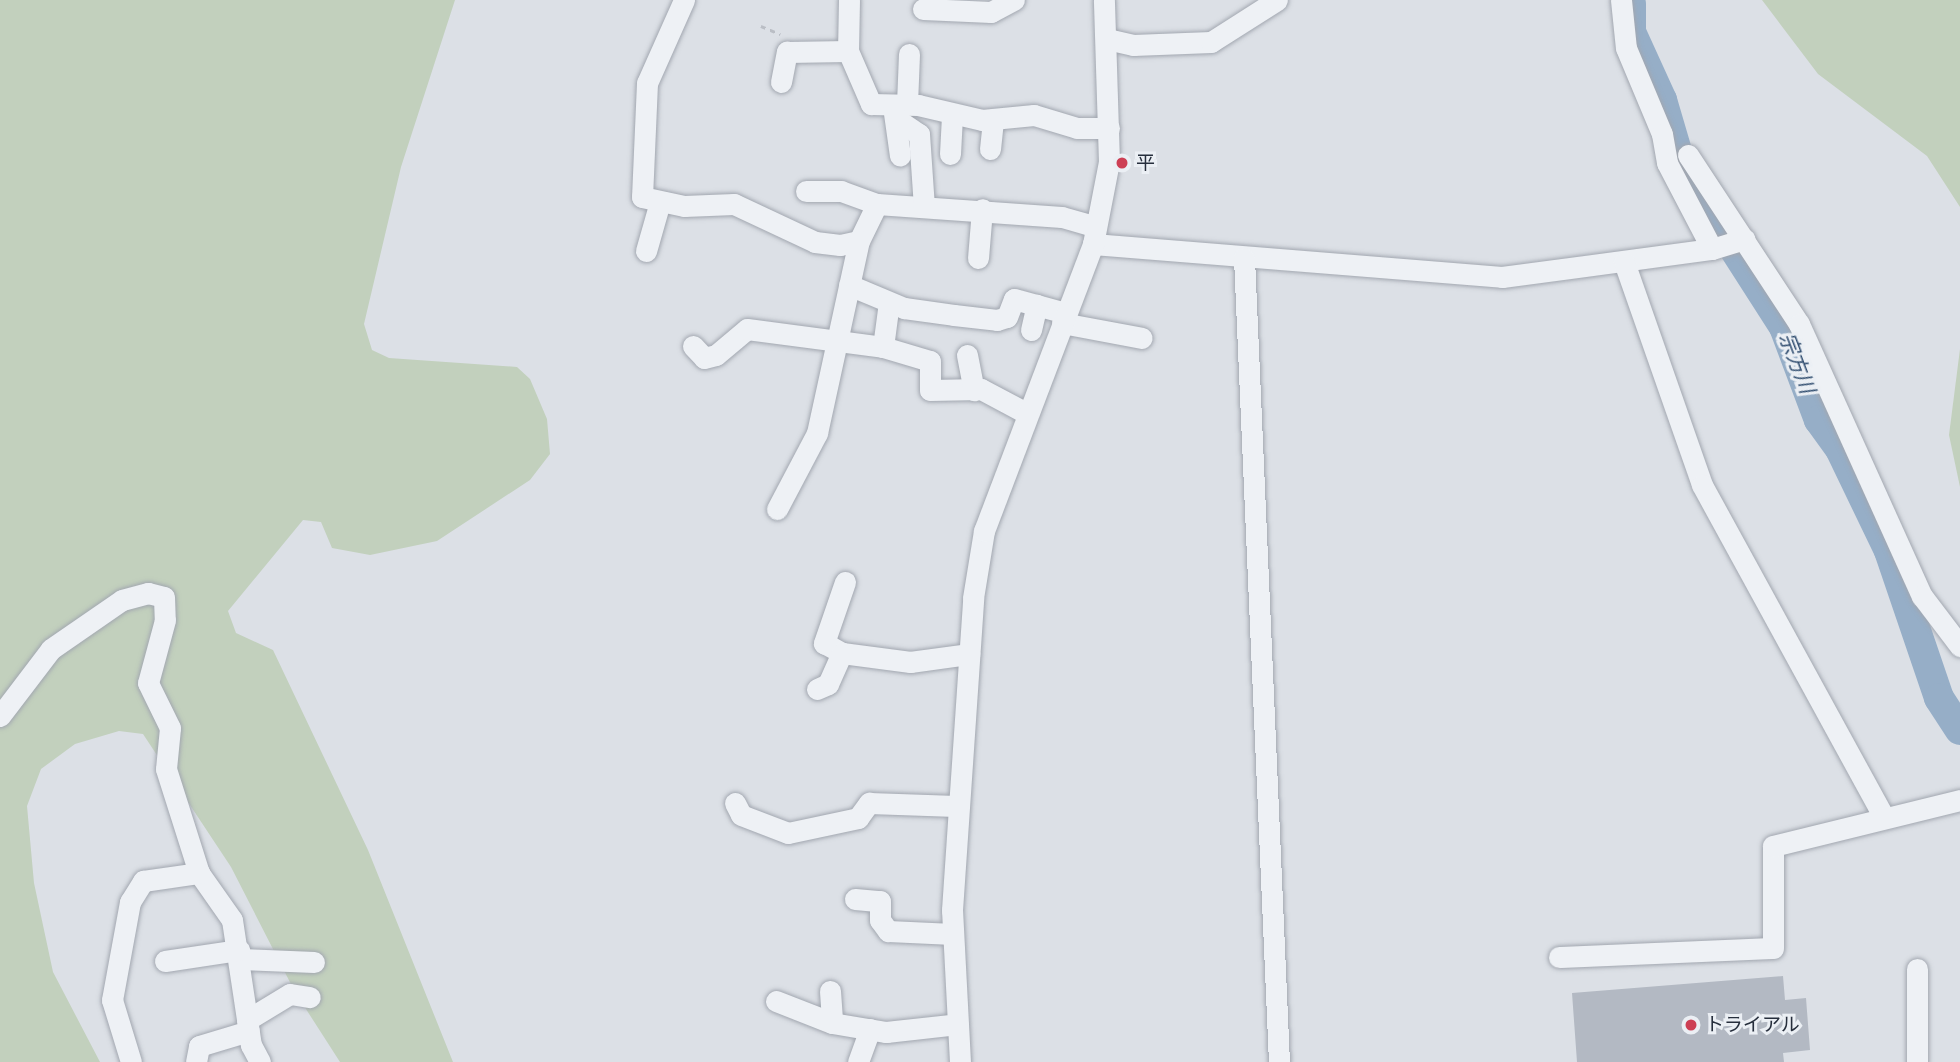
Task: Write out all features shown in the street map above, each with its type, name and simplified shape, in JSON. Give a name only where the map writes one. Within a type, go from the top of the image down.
[{"type":"street","points":[[684,0],[647,83],[642,197],[660,202],[734,204],[815,242],[859,241]]},
{"type":"street","points":[[849,0],[848,51],[872,104],[993,119],[1034,115],[1077,128],[1109,128]]},
{"type":"street","points":[[923,9],[991,12],[1014,0]]},
{"type":"street","points":[[960,1062],[953,934],[956,806],[969,654],[984,531],[1094,235],[1109,128],[1104,0]]},
{"type":"street","points":[[1107,39],[1133,45],[1211,42],[1277,0]]},
{"type":"street","points":[[1621,0],[1626,48],[1662,134],[1667,163],[1715,249]]},
{"type":"street","points":[[781,82],[787,52],[848,51]]},
{"type":"street","points":[[900,156],[898,109],[909,54]]},
{"type":"street","points":[[898,109],[919,134],[924,207]]},
{"type":"street","points":[[950,154],[953,116]]},
{"type":"street","points":[[990,149],[993,119]]},
{"type":"street","points":[[1688,155],[1742,241],[1800,324],[1922,596],[1960,646]]},
{"type":"street","points":[[806,191],[841,191],[877,204],[982,209],[1062,217],[1094,235],[1244,258],[1502,277],[1715,249],[1742,241]]},
{"type":"street","points":[[646,251],[660,202]]},
{"type":"street","points":[[777,509],[817,433],[859,241],[877,204]]},
{"type":"street","points":[[978,258],[982,209]]},
{"type":"street","points":[[1244,258],[1279,1062]]},
{"type":"street","points":[[1624,262],[1702,485],[1884,818]]},
{"type":"street","points":[[849,285],[876,291],[889,302],[997,320],[1007,317],[1014,299],[1037,305],[1064,318],[1142,338]]},
{"type":"street","points":[[883,347],[889,302]]},
{"type":"street","points":[[1031,330],[1037,305]]},
{"type":"street","points":[[694,345],[704,358],[716,355],[747,330],[836,344],[883,347],[930,361],[929,390],[974,390],[1028,414]]},
{"type":"street","points":[[967,355],[974,390]]},
{"type":"street","points":[[845,582],[824,643],[842,653],[910,662],[969,654]]},
{"type":"street","points":[[0,716],[51,649],[122,600],[148,593],[164,597],[165,620],[148,682],[170,728],[166,769],[199,873],[232,920],[240,954],[248,1026],[260,1062]]},
{"type":"street","points":[[817,689],[828,684],[842,653]]},
{"type":"street","points":[[1559,957],[1773,948],[1773,846],[1960,800]]},
{"type":"street","points":[[735,803],[741,815],[788,833],[858,818],[869,803],[956,806]]},
{"type":"street","points":[[131,1062],[112,1000],[130,902],[142,881],[199,873]]},
{"type":"street","points":[[855,899],[880,901],[880,920],[888,930],[953,934]]},
{"type":"street","points":[[165,961],[240,954],[314,962]]},
{"type":"street","points":[[1917,969],[1917,1062]]},
{"type":"street","points":[[830,991],[832,1023]]},
{"type":"street","points":[[196,1062],[199,1046],[248,1026],[289,994],[310,997]]},
{"type":"street","points":[[776,1001],[832,1023],[870,1029],[958,1024]]},
{"type":"street","points":[[858,1062],[870,1029]]},
{"type":"green space","points":[[0,0],[455,0],[401,167],[364,324],[372,350],[389,358],[517,367],[530,379],[547,419],[550,454],[530,480],[437,541],[370,555],[332,548],[321,522],[303,520],[228,611],[236,633],[273,650],[368,850],[453,1062],[340,1062],[295,992],[231,867],[143,734],[119,731],[75,744],[41,769],[27,806],[34,883],[53,972],[100,1062],[0,1062]]},
{"type":"green space","points":[[1762,0],[1960,0],[1960,207],[1927,156],[1818,74]]},
{"type":"green space","points":[[1960,349],[1960,487],[1949,435]]},
{"type":"building","name":"トライアル","points":[[1783,976],[1785,1000],[1806,998],[1810,1050],[1783,1053],[1784,1062],[1577,1062],[1572,993]]},
{"type":"waterway","name":"宗方川","points":[[1631,4],[1631,32],[1662,100],[1682,168],[1784,327],[1819,420],[1840,449],[1889,551],[1939,698],[1960,730]]},
{"type":"place","name":"平","points":[[1122,163]]},
{"type":"place","name":"トライアル","points":[[1691,1025]]}]
